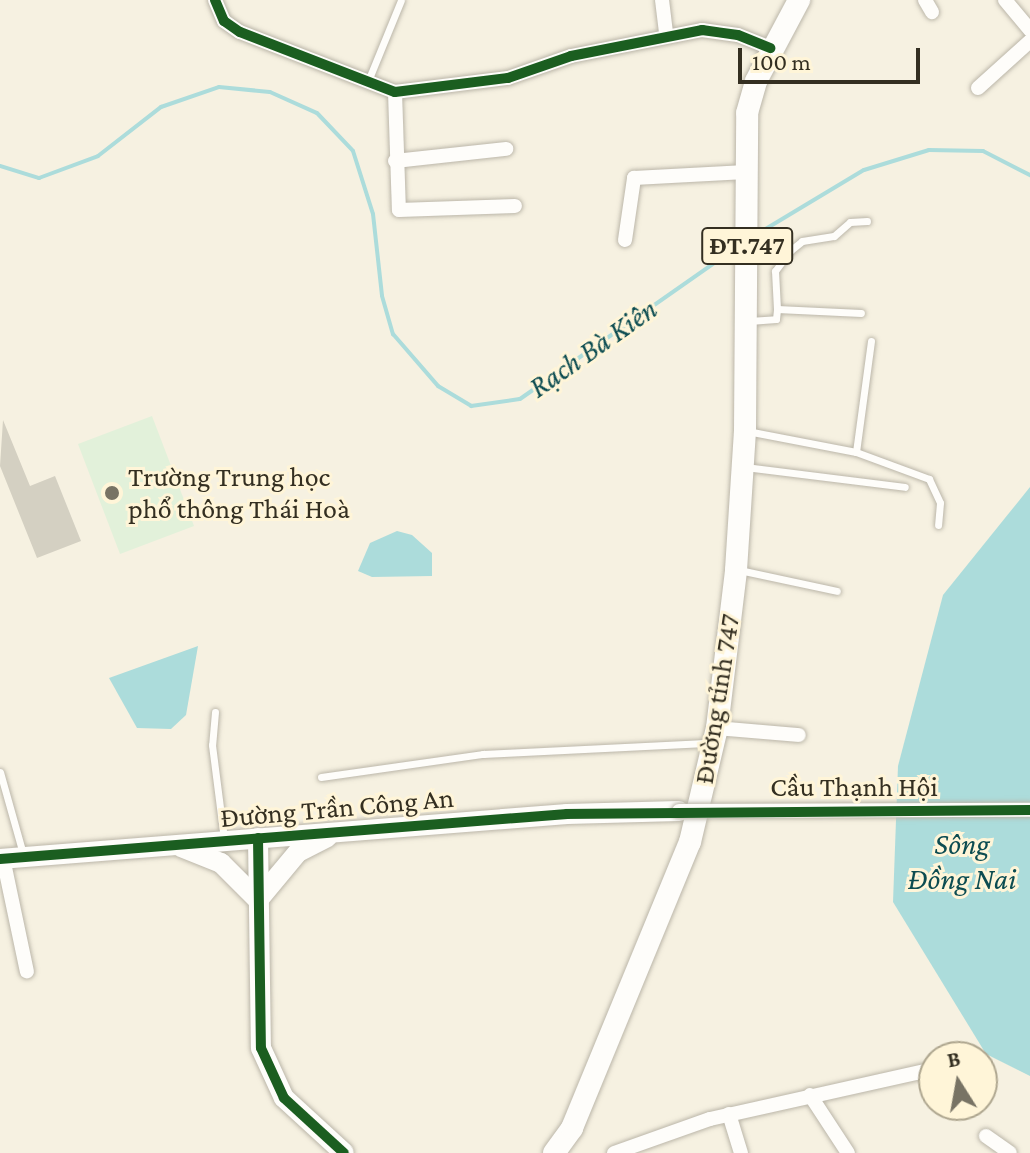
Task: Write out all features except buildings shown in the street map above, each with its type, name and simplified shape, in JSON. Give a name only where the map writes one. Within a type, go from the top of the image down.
[{"type":"main road","name":"ĐT.747","points":[[747,315],[747,113],[771,48],[799,0]]},
{"type":"main road","name":"Đường tỉnh 747","points":[[554,1153],[572,1128],[690,842],[715,735],[736,570],[745,430],[747,315]]},
{"type":"street","points":[[215,0],[224,21],[240,32],[395,92],[508,78],[571,56],[666,34],[702,30],[738,35],[771,48]]},
{"type":"street","points":[[662,0],[666,34]]},
{"type":"street","points":[[1005,0],[1030,30]]},
{"type":"street","points":[[978,88],[1030,41]]},
{"type":"street","points":[[395,92],[395,161],[398,206],[403,212],[515,206]]},
{"type":"street","points":[[395,161],[506,149]]},
{"type":"street","points":[[625,240],[634,178],[746,177]]},
{"type":"street","points":[[715,735],[799,735]]},
{"type":"street","name":"Cầu Thạnh Hội","points":[[679,811],[1030,810]]},
{"type":"street","name":"Đường Trần Công An","points":[[1,858],[345,831],[679,811]]},
{"type":"street","points":[[258,900],[298,852],[345,831]]},
{"type":"street","points":[[258,838],[261,1048],[284,1098],[344,1153]]},
{"type":"street","points":[[173,844],[221,863],[258,900]]},
{"type":"street","points":[[1,858],[27,972]]},
{"type":"street","points":[[614,1153],[729,1114],[918,1072]]},
{"type":"street","points":[[810,1095],[848,1153]]},
{"type":"street","points":[[729,1114],[741,1153]]},
{"type":"street","points":[[986,1136],[1010,1153]]},
{"type":"lane","points":[[367,83],[401,0]]},
{"type":"lane","points":[[747,315],[776,319],[775,271],[802,241],[834,236],[850,222],[867,221]]},
{"type":"lane","points":[[777,309],[861,313]]},
{"type":"lane","points":[[856,452],[871,341]]},
{"type":"lane","points":[[745,430],[856,452],[929,479],[940,503],[938,525]]},
{"type":"lane","points":[[743,467],[905,487]]},
{"type":"lane","points":[[736,570],[837,591]]},
{"type":"lane","points":[[215,712],[212,745],[224,841]]},
{"type":"lane","points":[[321,777],[483,754],[715,735]]},
{"type":"lane","points":[[0,772],[24,855]]},
{"type":"green space","points":[[152,416],[194,526],[120,554],[78,444]]},
{"type":"water","name":"Sông Đồng Nai","points":[[1030,487],[1030,1076],[998,1060],[998,1041],[978,1041],[893,902],[898,766],[943,595]]},
{"type":"water","points":[[397,531],[412,535],[432,553],[432,576],[372,577],[358,571],[370,543]]},
{"type":"water","points":[[198,646],[186,715],[171,729],[137,728],[109,678]]},
{"type":"waterway","name":"Rạch Bà Kiên","points":[[0,166],[39,178],[98,156],[161,107],[219,87],[270,92],[317,113],[353,151],[373,214],[382,296],[393,334],[438,386],[471,406],[520,399],[740,245]]},
{"type":"waterway","name":"Rạch Bà Kiên","points":[[754,236],[864,170],[929,150],[983,151],[1030,175]]},
{"type":"cycle path","points":[[215,0],[224,21],[240,32],[395,92],[508,78],[571,56],[702,30],[738,35],[771,48]]},
{"type":"cycle path","points":[[0,859],[567,814],[1030,810]]},
{"type":"cycle path","points":[[258,838],[261,1048],[284,1098],[344,1153]]},
{"type":"place","name":"Trường Trung học phổ thông Thái Hoà","points":[[112,493]]}]
